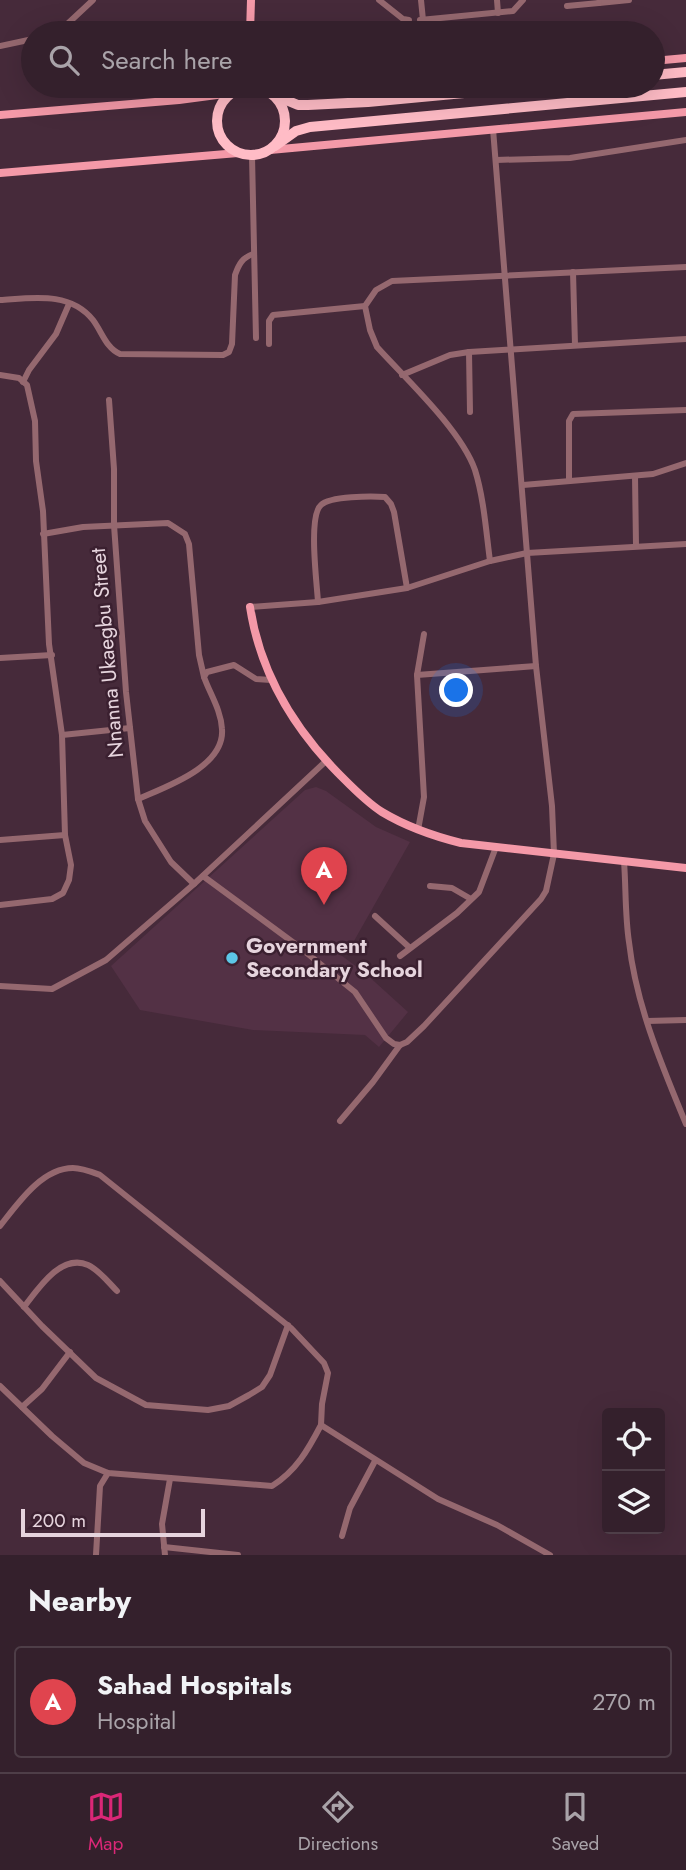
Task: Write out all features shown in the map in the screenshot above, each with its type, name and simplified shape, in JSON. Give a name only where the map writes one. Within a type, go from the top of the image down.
[{"type":"highway","points":[[665,74],[686,72]]},
{"type":"highway","points":[[665,94],[686,92]]},
{"type":"highway","points":[[229,98],[218,111],[217,128],[224,143],[238,153],[252,156],[273,148],[296,131],[310,127],[622,98]]},
{"type":"highway","points":[[273,148],[282,137],[285,120],[283,109],[274,98]]},
{"type":"highway","points":[[284,98],[298,105],[308,105],[410,98]]},
{"type":"main road","points":[[250,21],[251,0]]},
{"type":"main road","points":[[665,60],[686,58]]},
{"type":"main road","points":[[0,115],[189,98]]},
{"type":"main road","points":[[273,148],[686,112]]},
{"type":"main road","points":[[0,173],[238,153]]},
{"type":"main road","points":[[250,607],[254,631],[271,680],[297,724],[326,761],[356,792],[381,811],[418,830],[461,843],[686,868]]},
{"type":"street","points":[[73,21],[93,0]]},
{"type":"street","points":[[379,0],[403,19],[409,20]]},
{"type":"street","points":[[421,0],[421,20],[513,11],[523,0]]},
{"type":"street","points":[[497,0],[498,13]]},
{"type":"street","points":[[567,6],[629,0]]},
{"type":"street","points":[[0,46],[21,42]]},
{"type":"street","points":[[340,1121],[400,1045],[424,1026],[541,900],[546,891],[554,854],[552,806],[536,666],[493,129]]},
{"type":"street","points":[[496,160],[570,158],[686,140]]},
{"type":"street","points":[[252,156],[256,338]]},
{"type":"street","points":[[0,300],[42,297],[59,299],[92,320],[113,351],[120,354],[223,355],[229,352],[232,344],[235,275],[238,265],[253,254]]},
{"type":"street","points":[[490,561],[480,489],[474,467],[459,438],[377,347],[365,306],[376,290],[392,281],[686,267]]},
{"type":"street","points":[[573,272],[575,345]]},
{"type":"street","points":[[23,382],[56,334],[69,304]]},
{"type":"street","points":[[269,344],[269,321],[273,315],[365,306]]},
{"type":"street","points":[[402,375],[431,361],[469,352],[686,339]]},
{"type":"street","points":[[469,352],[470,412]]},
{"type":"street","points":[[0,375],[19,378],[23,382],[31,399],[35,421],[52,655],[62,735],[65,835],[71,864],[69,880],[63,893],[52,899],[0,905]]},
{"type":"street","name":"Nnanna Ukaegbu Street","points":[[109,400],[114,469],[114,525],[138,799],[145,821],[171,862],[194,884]]},
{"type":"street","points":[[569,481],[569,421],[573,414],[686,410]]},
{"type":"street","points":[[523,485],[653,474],[686,463]]},
{"type":"street","points":[[635,476],[636,545]]},
{"type":"street","points":[[318,602],[314,526],[317,510],[325,502],[385,497],[394,512],[407,588]]},
{"type":"street","points":[[43,534],[83,527],[168,523],[185,534],[189,544],[199,655],[222,726],[222,737],[206,763],[191,775],[138,799]]},
{"type":"street","points":[[250,607],[318,602],[407,588],[490,561],[527,553],[686,544]]},
{"type":"street","points":[[418,830],[425,797],[416,675],[424,634]]},
{"type":"street","points":[[0,658],[52,655]]},
{"type":"street","points":[[205,677],[207,672],[234,665],[256,679],[271,680]]},
{"type":"street","points":[[416,675],[536,666]]},
{"type":"street","points":[[62,735],[130,728]]},
{"type":"street","points":[[0,986],[52,989],[106,960],[203,876],[326,761]]},
{"type":"street","points":[[0,840],[65,835]]},
{"type":"street","points":[[400,956],[457,913],[479,892],[496,847]]},
{"type":"street","points":[[624,861],[628,942],[647,1021],[686,1124]]},
{"type":"street","points":[[203,876],[355,992],[386,1038],[400,1045]]},
{"type":"street","points":[[430,886],[452,888],[471,899]]},
{"type":"street","points":[[375,916],[410,948]]},
{"type":"street","points":[[647,1021],[686,1020]]},
{"type":"street","points":[[0,1226],[44,1177],[58,1170],[75,1168],[100,1175],[288,1325],[324,1363],[328,1373],[321,1425],[304,1456],[288,1476],[272,1486],[108,1473],[84,1463],[0,1386]]},
{"type":"street","points":[[24,1307],[55,1271],[71,1264],[88,1265],[117,1291]]},
{"type":"street","points":[[0,1281],[96,1378],[146,1405],[208,1410],[229,1406],[262,1387],[270,1375],[288,1325]]},
{"type":"street","points":[[22,1407],[70,1352]]},
{"type":"street","points":[[321,1425],[438,1499],[497,1525],[550,1555]]},
{"type":"street","points":[[342,1536],[353,1502],[375,1461]]},
{"type":"street","points":[[96,1555],[100,1486],[108,1473]]},
{"type":"street","points":[[164,1555],[162,1524],[170,1479]]},
{"type":"street","points":[[164,1546],[238,1555]]},
{"type":"shaded area","name":"Government Secondary School","points":[[316,787],[326,791],[376,827],[410,842],[350,948],[326,944],[365,973],[408,1012],[379,1047],[365,1035],[253,1030],[140,1010],[111,966],[305,790]]},
{"type":"place","name":"Sahad Hospitals","points":[[324,905]]},
{"type":"place","name":"Government Secondary School","points":[[232,958]]}]
